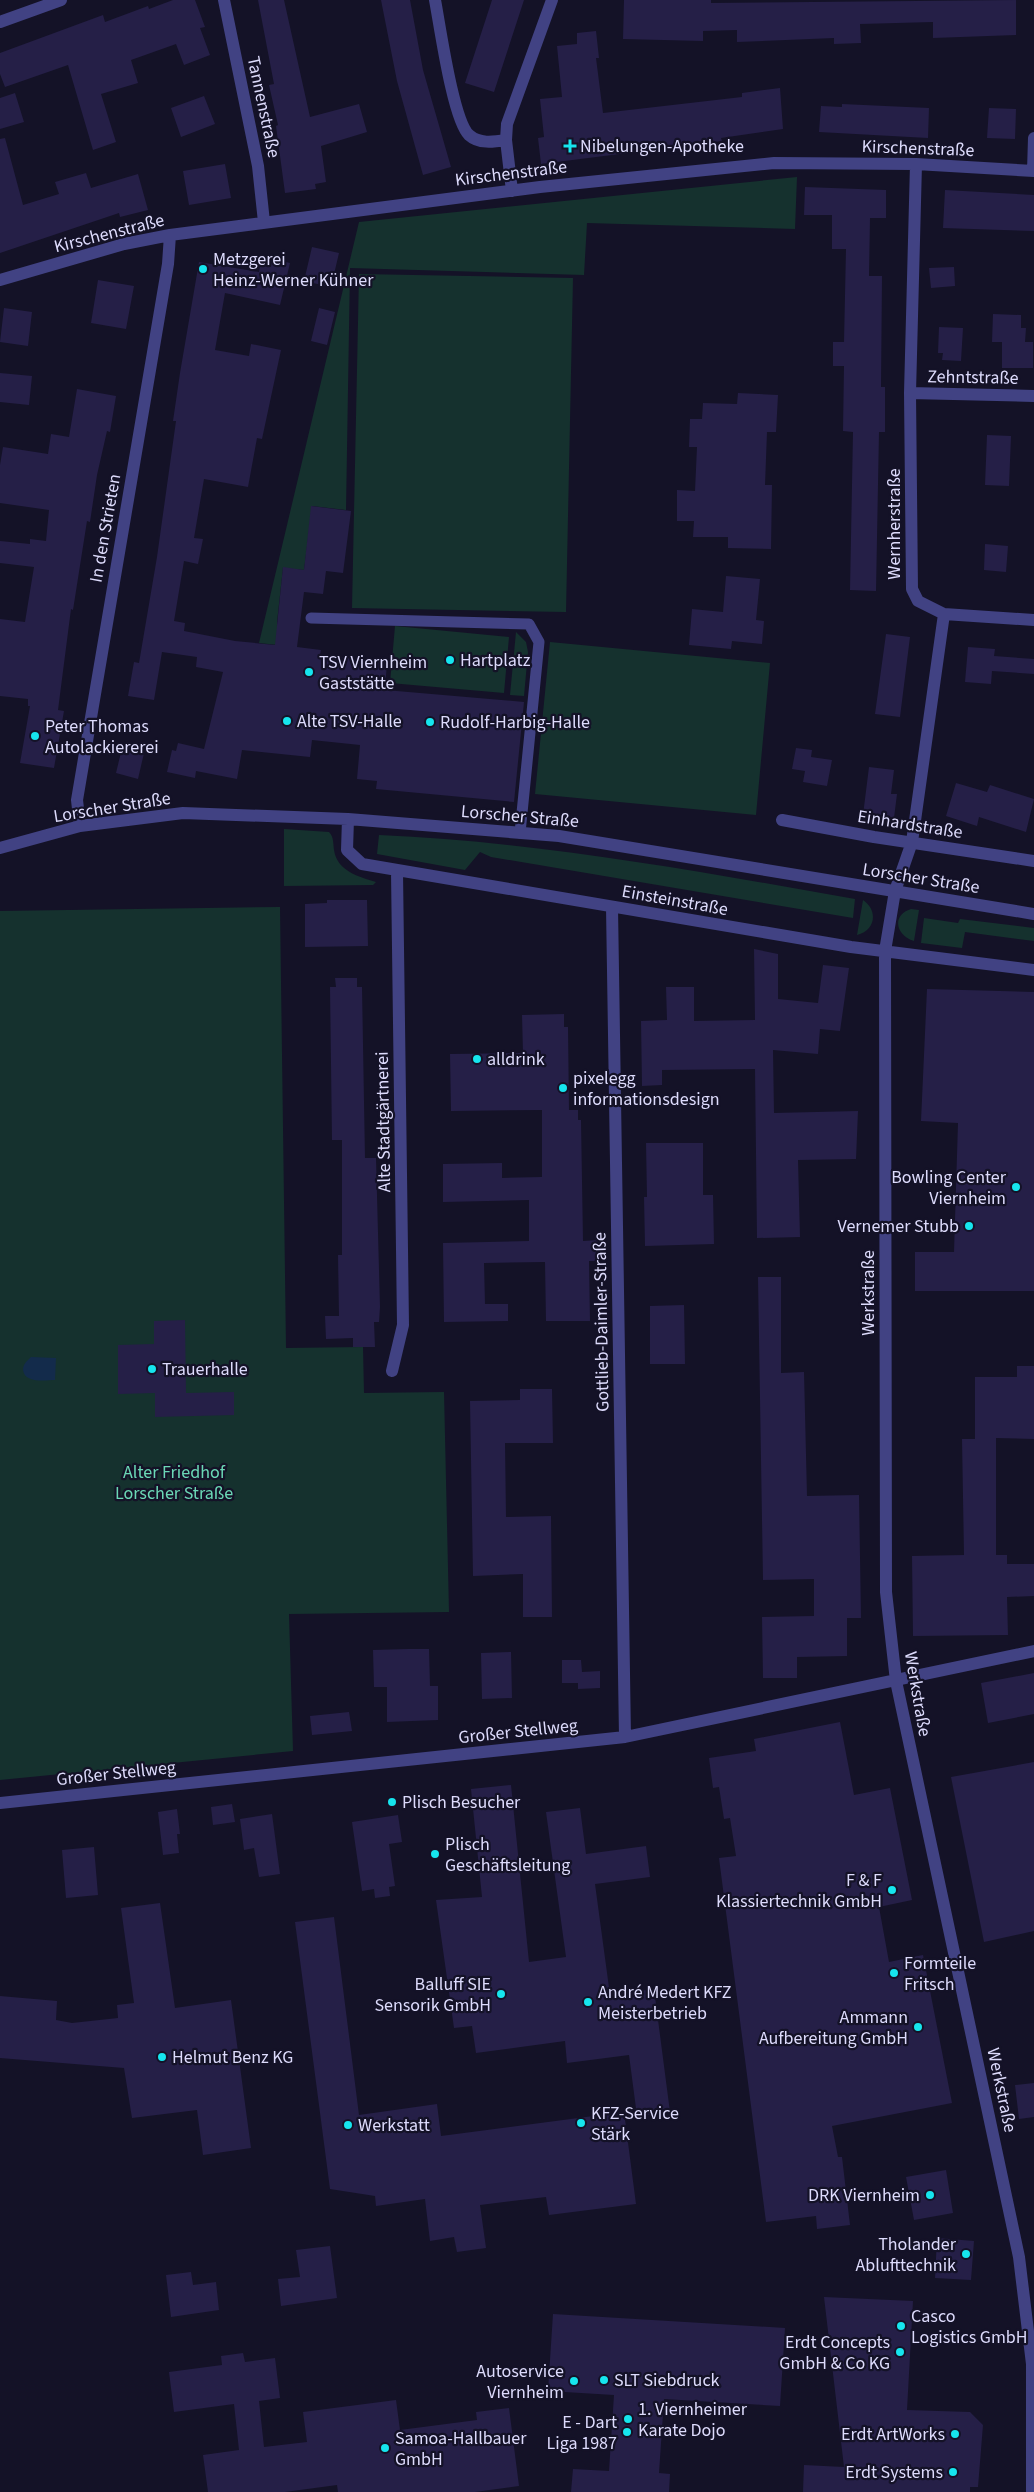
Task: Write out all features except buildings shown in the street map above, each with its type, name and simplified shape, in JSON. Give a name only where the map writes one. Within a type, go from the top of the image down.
[{"type":"street","points":[[0,22],[61,0]]},
{"type":"street","name":"Tannenstraße","points":[[224,0],[258,166],[264,222]]},
{"type":"street","points":[[435,0],[457,112],[466,133],[474,139],[488,142],[506,140]]},
{"type":"street","points":[[512,192],[506,140],[507,124],[552,0]]},
{"type":"street","points":[[1033,171],[1034,138]]},
{"type":"street","name":"Kirschenstraße","points":[[0,280],[124,244],[170,235],[512,192],[540,186],[774,163],[916,164],[1033,171]]},
{"type":"street","name":"Wernherstraße","points":[[916,164],[910,393],[912,589],[918,601],[944,614]]},
{"type":"street","name":"In den Strieten","points":[[80,826],[77,800],[168,264],[170,235]]},
{"type":"street","name":"Zehntstraße","points":[[910,393],[1034,396]]},
{"type":"street","points":[[895,891],[912,842],[944,614],[1034,620]]},
{"type":"street","name":"Lorscher Straße","points":[[0,848],[80,826],[183,813],[348,820],[559,836],[1034,914]]},
{"type":"street","name":"Einsteinstraße","points":[[348,820],[347,850],[362,864],[397,872],[885,951],[1034,970]]},
{"type":"street","name":"Einhardstraße","points":[[782,820],[1034,861]]},
{"type":"street","name":"Alte Stadtgärtnerei","points":[[392,1371],[403,1325],[397,872]]},
{"type":"street","name":"Werkstraße","points":[[895,891],[885,951],[886,1592],[896,1681],[1019,2257],[1032,2364],[1032,2492]]},
{"type":"street","name":"Gottlieb-Daimler-Straße","points":[[612,907],[625,1737]]},
{"type":"street","name":"Großer Stellweg","points":[[0,1803],[625,1737],[1034,1652]]},
{"type":"lane","points":[[311,618],[529,624],[539,642],[520,833]]},
{"type":"green space","points":[[797,177],[795,229],[587,223],[584,275],[350,268],[346,510],[312,506],[304,570],[283,568],[277,622],[278,645],[259,643],[359,222]]},
{"type":"green space","points":[[359,274],[573,278],[566,612],[352,608]]},
{"type":"green space","name":"Hartplatz","points":[[395,626],[509,637],[504,693],[390,683]]},
{"type":"green space","points":[[516,632],[526,642],[528,652],[524,696],[510,695]]},
{"type":"green space","points":[[550,642],[770,663],[756,815],[535,794]]},
{"type":"green space","points":[[284,829],[329,832],[333,838],[334,850],[339,863],[350,872],[376,882],[373,885],[284,886]]},
{"type":"green space","points":[[379,835],[499,844],[559,851],[796,888],[855,899],[853,918],[491,857],[480,852],[465,870],[377,854]]},
{"type":"green space","points":[[863,900],[871,909],[873,919],[868,929],[857,935]]},
{"type":"green space","name":"Alter Friedhof Lorscher Straße","points":[[280,907],[286,1348],[363,1347],[364,1393],[444,1392],[449,1612],[289,1614],[293,1751],[0,1780],[0,911]]},
{"type":"green space","points":[[911,909],[919,910],[914,941],[903,935],[898,925],[900,916]]},
{"type":"green space","points":[[924,918],[958,923],[960,919],[1034,928],[1034,941],[965,932],[962,948],[921,943]]},
{"type":"water","points":[[31,1357],[56,1358],[55,1380],[36,1380],[28,1377],[23,1368]]},
{"type":"place","name":"Nibelungen-Apotheke","points":[[570,146]]},
{"type":"place","name":"Metzgerei Heinz-Werner Kühner","points":[[203,269]]},
{"type":"place","name":"Hartplatz","points":[[450,660]]},
{"type":"place","name":"TSV Viernheim Gaststätte","points":[[309,672]]},
{"type":"place","name":"Alte TSV-Halle","points":[[287,721]]},
{"type":"place","name":"Rudolf-Harbig-Halle","points":[[430,722]]},
{"type":"place","name":"Peter Thomas Autolackiererei","points":[[35,736]]},
{"type":"place","name":"alldrink","points":[[477,1059]]},
{"type":"place","name":"pixelegg informationsdesign","points":[[563,1088]]},
{"type":"place","name":"Bowling Center Viernheim","points":[[1016,1187]]},
{"type":"place","name":"Vernemer Stubb","points":[[969,1226]]},
{"type":"place","name":"Trauerhalle","points":[[152,1369]]},
{"type":"place","name":"Plisch Besucher","points":[[392,1802]]},
{"type":"place","name":"Plisch Geschäftsleitung","points":[[435,1854]]},
{"type":"place","name":"F & F Klassiertechnik GmbH","points":[[892,1890]]},
{"type":"place","name":"Formteile Fritsch","points":[[894,1973]]},
{"type":"place","name":"Balluff SIE Sensorik GmbH","points":[[501,1994]]},
{"type":"place","name":"André Medert KFZ Meisterbetrieb","points":[[588,2002]]},
{"type":"place","name":"Ammann Aufbereitung GmbH","points":[[918,2027]]},
{"type":"place","name":"Helmut Benz KG","points":[[162,2057]]},
{"type":"place","name":"KFZ-Service Stärk","points":[[581,2123]]},
{"type":"place","name":"Werkstatt","points":[[348,2125]]},
{"type":"place","name":"DRK Viernheim","points":[[930,2195]]},
{"type":"place","name":"Tholander Ablufttechnik","points":[[966,2254]]},
{"type":"place","name":"Casco Logistics GmbH","points":[[901,2326]]},
{"type":"place","name":"Erdt Concepts GmbH & Co KG","points":[[900,2352]]},
{"type":"place","name":"SLT Siebdruck","points":[[604,2380]]},
{"type":"place","name":"Autoservice Viernheim","points":[[574,2381]]},
{"type":"place","name":"1. Viernheimer Karate Dojo","points":[[628,2419]]},
{"type":"place","name":"E - Dart Liga 1987","points":[[627,2432]]},
{"type":"place","name":"Erdt ArtWorks","points":[[955,2434]]},
{"type":"place","name":"Samoa-Hallbauer GmbH","points":[[385,2448]]},
{"type":"place","name":"Erdt Systems","points":[[953,2472]]}]
